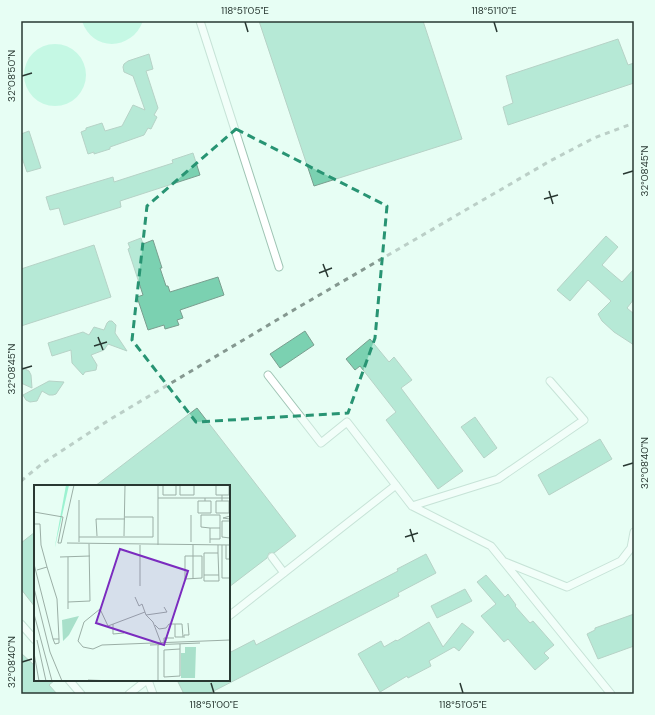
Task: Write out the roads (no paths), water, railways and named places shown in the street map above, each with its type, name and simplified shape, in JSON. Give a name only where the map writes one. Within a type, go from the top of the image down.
[{"type":"lane","points":[[200,21],[279,267]]},
{"type":"lane","points":[[268,375],[321,442],[347,422],[412,506],[491,546],[611,694]]},
{"type":"lane","points":[[412,506],[498,479],[584,420],[550,381]]},
{"type":"lane","points":[[230,615],[396,485]]},
{"type":"lane","points":[[503,561],[567,587],[621,561],[631,548],[634,532]]},
{"type":"lane","points":[[272,557],[284,573]]},
{"type":"lane","points":[[21,624],[34,639]]},
{"type":"lane","points":[[70,681],[81,694]]},
{"type":"lane","points":[[129,694],[146,681]]},
{"type":"lane","points":[[147,681],[153,694]]},
{"type":"railway","points":[[21,481],[43,463],[109,420],[297,308],[550,161],[594,138],[634,123]]}]
